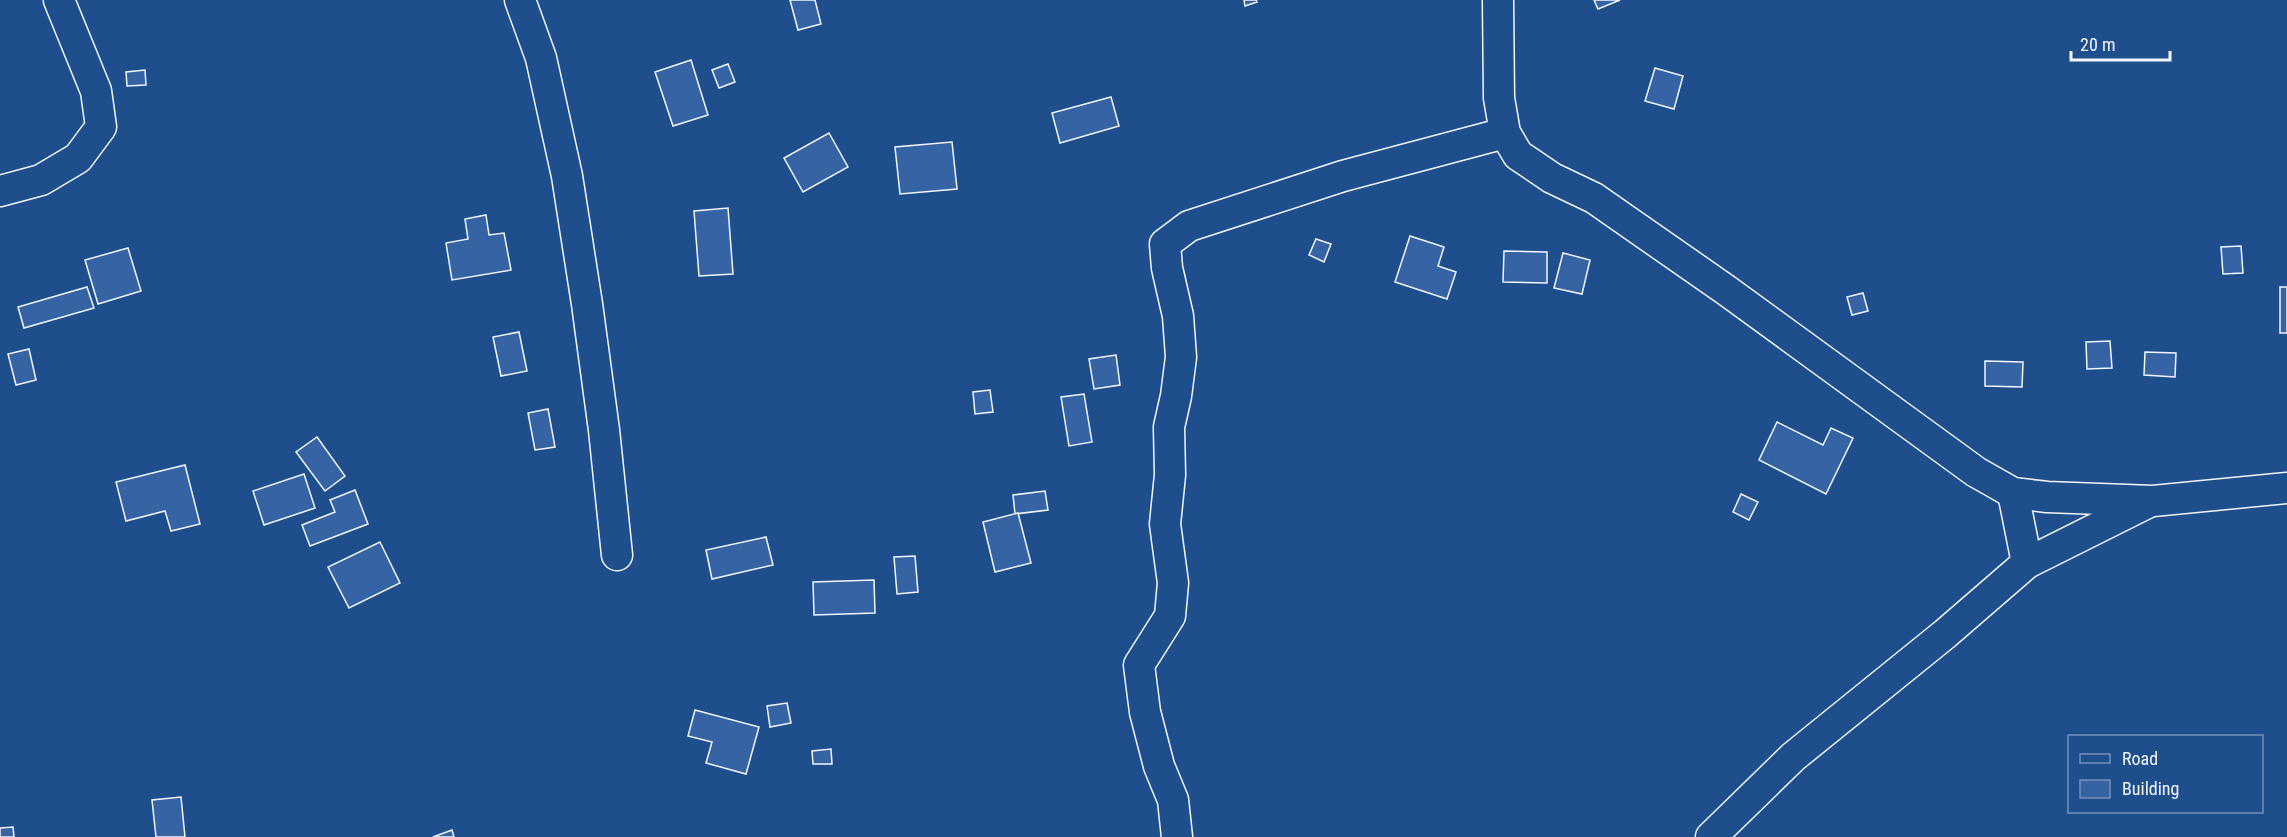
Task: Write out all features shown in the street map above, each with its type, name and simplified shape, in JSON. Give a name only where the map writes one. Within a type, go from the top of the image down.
[{"type":"street","points":[[0,191],[41,180],[78,158],[101,127],[96,92],[59,0]]},
{"type":"street","points":[[520,0],[541,58],[567,176],[604,430],[616,555]]},
{"type":"street","points":[[1498,0],[1499,98],[1505,133],[1518,155],[1552,178],[1594,198],[1726,290],[1976,472],[2013,493],[2047,497],[2153,501],[2287,488]]},
{"type":"street","points":[[1176,837],[1173,800],[1159,766],[1145,712],[1138,665],[1170,616],[1173,583],[1165,524],[1170,475],[1169,427],[1181,357],[1178,316],[1167,268],[1165,244],[1189,226],[1343,176],[1505,133]]},
{"type":"street","points":[[2013,493],[2027,563]]},
{"type":"street","points":[[1711,837],[1793,757],[1945,634],[2027,563],[2153,501]]},
{"type":"building","points":[[790,0],[815,0],[821,24],[798,30]]},
{"type":"building","points":[[1244,0],[1256,0],[1257,2],[1245,6]]},
{"type":"building","points":[[1594,0],[1620,0],[1598,9]]},
{"type":"building","points":[[691,60],[708,115],[673,126],[655,72]]},
{"type":"building","points":[[728,64],[735,82],[719,88],[712,70]]},
{"type":"building","points":[[1655,68],[1683,76],[1674,109],[1645,101]]},
{"type":"building","points":[[145,70],[146,85],[127,86],[126,72]]},
{"type":"building","points":[[1111,97],[1119,126],[1060,143],[1052,113]]},
{"type":"building","points":[[829,133],[848,167],[803,192],[784,158]]},
{"type":"building","points":[[952,142],[957,189],[900,194],[895,147]]},
{"type":"building","points":[[728,208],[733,274],[699,276],[694,211]]},
{"type":"building","points":[[486,215],[489,235],[504,233],[511,270],[452,280],[446,243],[468,239],[465,219]]},
{"type":"building","points":[[1410,236],[1444,247],[1438,266],[1456,272],[1447,299],[1395,282]]},
{"type":"building","points":[[1316,239],[1331,244],[1324,262],[1309,255]]},
{"type":"building","points":[[2241,246],[2243,273],[2223,274],[2221,247]]},
{"type":"building","points":[[128,248],[141,291],[98,304],[85,260]]},
{"type":"building","points":[[1504,251],[1547,252],[1547,283],[1503,282]]},
{"type":"building","points":[[1563,253],[1590,260],[1582,294],[1554,288]]},
{"type":"building","points":[[87,287],[94,308],[24,328],[18,307]]},
{"type":"building","points":[[2280,287],[2287,287],[2287,333],[2280,333]]},
{"type":"building","points":[[1863,293],[1868,311],[1852,315],[1847,297]]},
{"type":"building","points":[[519,332],[527,371],[501,376],[493,337]]},
{"type":"building","points":[[2110,341],[2112,368],[2087,369],[2086,342]]},
{"type":"building","points":[[29,349],[36,380],[16,385],[8,354]]},
{"type":"building","points":[[2145,352],[2176,353],[2175,377],[2144,375]]},
{"type":"building","points":[[1116,355],[1120,385],[1094,389],[1089,359]]},
{"type":"building","points":[[1985,361],[2023,362],[2022,387],[1985,386]]},
{"type":"building","points":[[990,390],[993,412],[975,414],[973,392]]},
{"type":"building","points":[[1084,394],[1092,442],[1069,446],[1061,397]]},
{"type":"building","points":[[548,409],[555,447],[535,450],[528,413]]},
{"type":"building","points":[[1777,422],[1823,445],[1831,428],[1853,438],[1826,494],[1759,460]]},
{"type":"building","points":[[317,437],[345,476],[325,491],[296,452]]},
{"type":"building","points":[[185,465],[200,524],[171,531],[165,511],[126,521],[116,482]]},
{"type":"building","points":[[304,474],[315,508],[264,525],[253,491]]},
{"type":"building","points":[[355,490],[368,524],[310,546],[302,525],[335,512],[330,500]]},
{"type":"building","points":[[1045,491],[1048,510],[1015,514],[1013,495]]},
{"type":"building","points":[[1741,494],[1758,502],[1749,520],[1733,512]]},
{"type":"building","points":[[1018,513],[1031,563],[995,572],[983,522]]},
{"type":"building","points":[[766,537],[773,565],[712,579],[706,550]]},
{"type":"building","points":[[380,542],[400,583],[349,608],[328,567]]},
{"type":"building","points":[[915,556],[918,592],[897,594],[894,557]]},
{"type":"building","points":[[874,580],[875,613],[814,615],[813,582]]},
{"type":"building","points":[[787,703],[791,723],[770,727],[767,706]]},
{"type":"building","points":[[695,710],[759,727],[746,774],[706,763],[712,742],[688,736]]},
{"type":"building","points":[[831,749],[832,764],[813,764],[812,751]]},
{"type":"building","points":[[181,797],[185,837],[156,837],[152,800]]},
{"type":"building","points":[[13,827],[14,837],[0,837],[0,828]]},
{"type":"building","points":[[452,830],[454,837],[433,837]]}]
